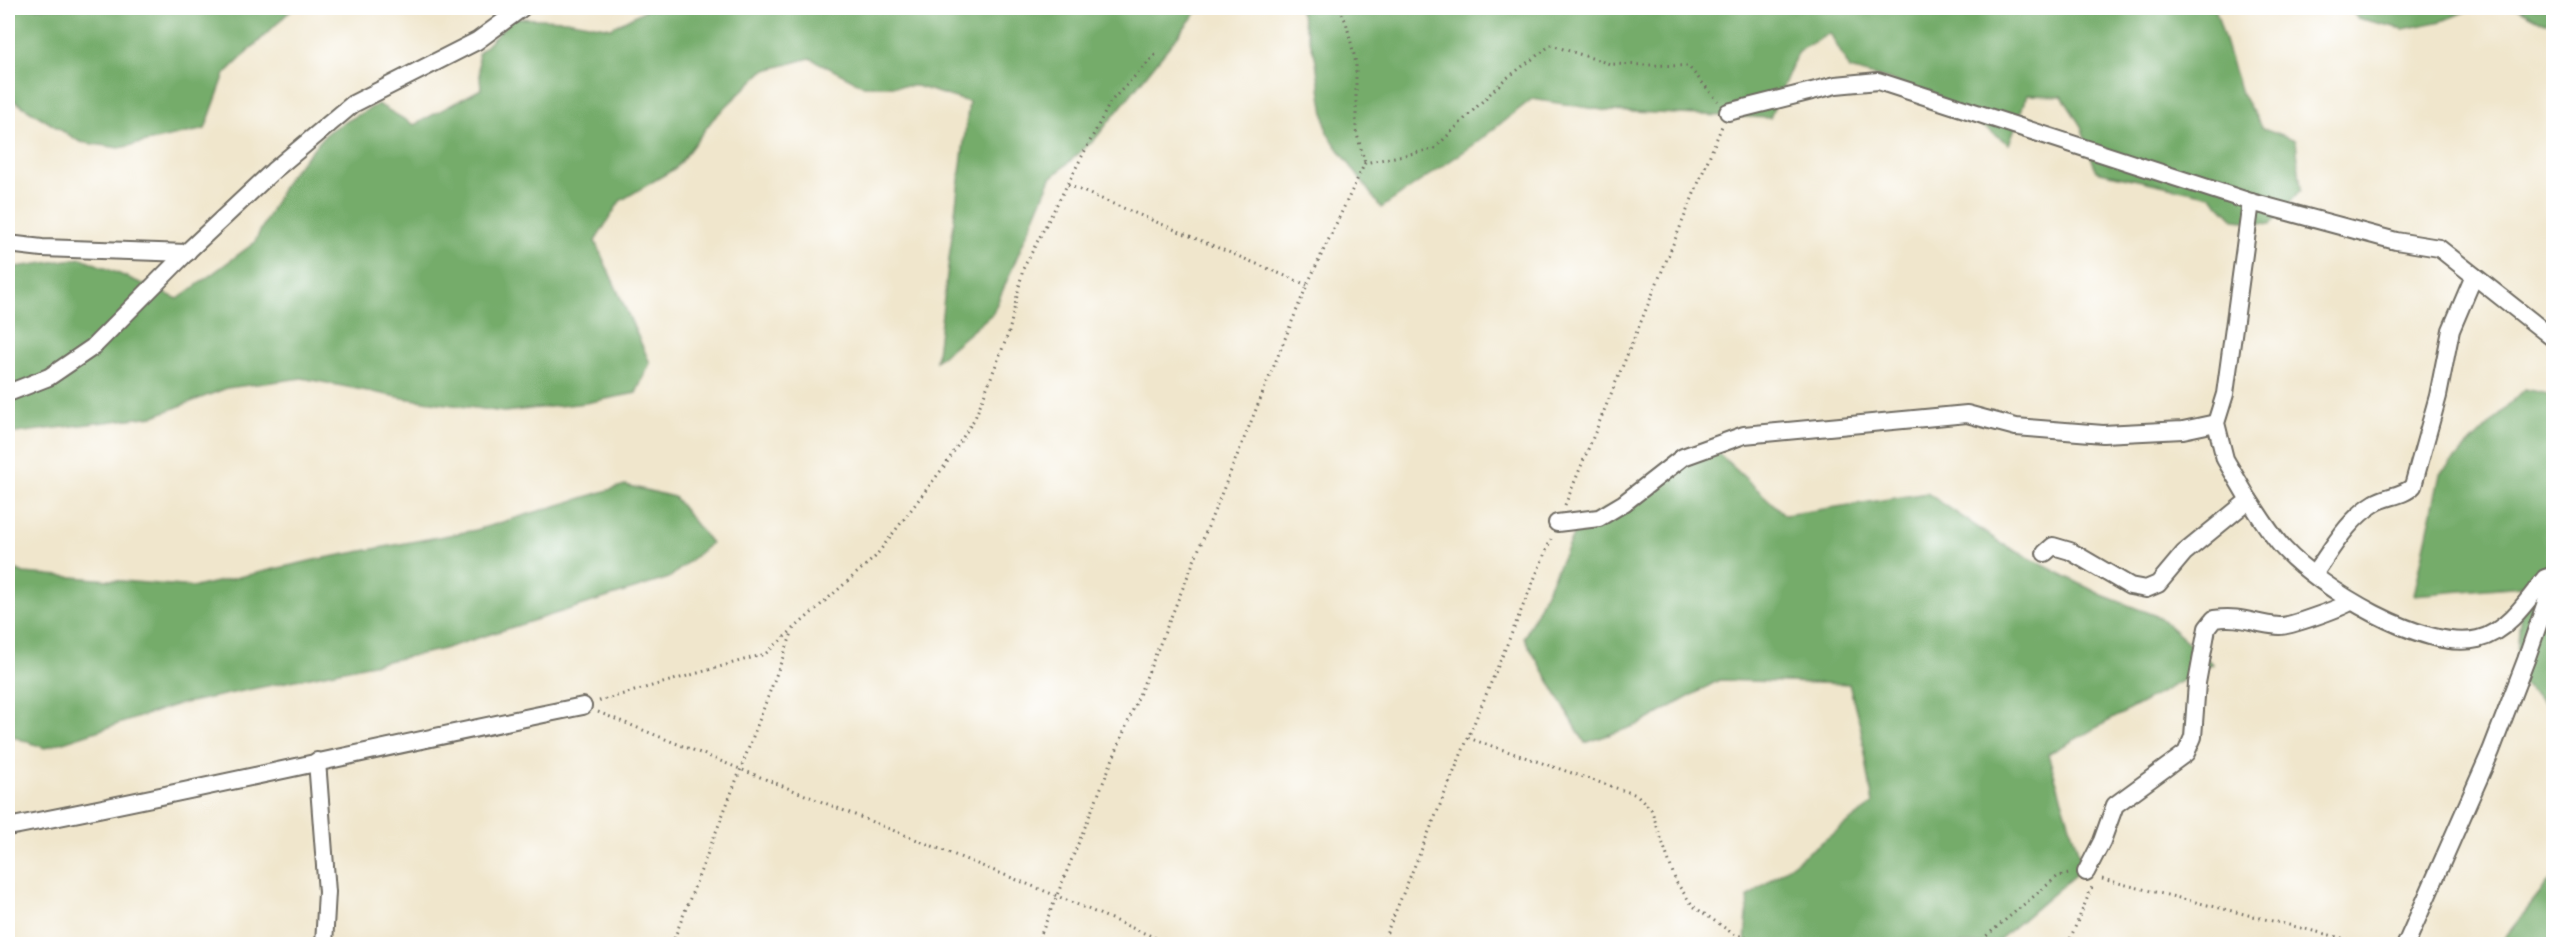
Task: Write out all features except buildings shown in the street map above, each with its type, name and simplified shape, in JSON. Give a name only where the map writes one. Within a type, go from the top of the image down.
[{"type":"street","points":[[8,393],[49,377],[93,347],[273,171],[353,104],[477,41],[522,8]]},
{"type":"street","points":[[1728,112],[1836,85],[1878,81],[2251,202],[2396,241],[2439,248],[2553,339]]},
{"type":"street","points":[[2251,202],[2225,394],[2216,423],[2225,459],[2249,500],[2283,548],[2349,602],[2428,636],[2456,642],[2478,639],[2508,621],[2546,578],[2553,577],[2526,660],[2495,741],[2406,945]]},
{"type":"street","points":[[8,244],[52,249],[187,253]]},
{"type":"street","points":[[2314,574],[2354,519],[2375,502],[2409,491],[2413,486],[2438,396],[2451,330],[2474,276]]},
{"type":"street","points":[[1557,523],[1599,518],[1624,503],[1683,457],[1744,435],[1967,414],[2016,427],[2103,434],[2183,430],[2216,423]]},
{"type":"street","points":[[2045,553],[2053,546],[2070,551],[2130,586],[2146,589],[2158,584],[2184,553],[2249,500]]},
{"type":"street","points":[[2086,872],[2102,841],[2115,805],[2186,753],[2193,737],[2197,683],[2207,628],[2214,619],[2233,616],[2282,627],[2340,608],[2349,602]]},
{"type":"street","points":[[8,827],[156,799],[317,761],[583,706]]},
{"type":"street","points":[[317,761],[327,892],[324,945]]},
{"type":"path","points":[[1037,945],[1307,285],[1365,163],[1356,131],[1356,63],[1346,22],[1339,8]]},
{"type":"path","points":[[1365,163],[1434,150],[1503,81],[1551,45],[1610,64],[1688,66],[1728,112]]},
{"type":"path","points":[[583,706],[765,654],[875,557],[946,464],[975,418],[1009,332],[1023,269],[1111,101],[1158,52]]},
{"type":"path","points":[[1068,185],[1307,285]]},
{"type":"path","points":[[672,945],[792,631]]},
{"type":"path","points":[[583,706],[740,771],[1057,896],[1170,945]]},
{"type":"path","points":[[1468,738],[1636,795],[1651,809],[1676,882],[1693,906],[1734,935],[1790,945]]},
{"type":"path","points":[[1971,945],[1978,942],[2058,876],[2086,872]]},
{"type":"path","points":[[2068,945],[2096,877],[2366,945]]},
{"type":"green space","points":[[8,8],[293,8],[225,74],[205,129],[119,148],[80,142],[8,97]]},
{"type":"green space","points":[[649,8],[1200,8],[1095,139],[1051,178],[993,313],[936,361],[969,102],[916,86],[864,86],[810,58],[763,71],[713,119],[676,168],[620,201],[595,241],[650,363],[636,393],[586,403],[504,412],[403,398],[302,378],[227,388],[154,416],[8,434],[8,268],[82,258],[178,299],[254,243],[289,176],[329,131],[378,104],[414,125],[481,89],[478,54],[513,18],[566,20],[611,28]]},
{"type":"green space","points":[[1299,8],[2215,8],[2241,93],[2263,128],[2296,140],[2301,190],[2271,224],[2235,220],[2211,196],[2096,171],[2081,126],[2062,96],[2027,95],[2009,144],[1932,92],[1850,69],[1830,33],[1798,51],[1770,118],[1609,111],[1532,99],[1472,146],[1381,208],[1327,133],[1315,56]]},
{"type":"green space","points":[[2349,8],[2474,8],[2442,21],[2403,29],[2357,18]]},
{"type":"green space","points":[[2516,8],[2553,8],[2553,22],[2545,23]]},
{"type":"green space","points":[[2525,389],[2553,395],[2553,711],[2515,677],[2523,586],[2414,595],[2440,474]]},
{"type":"green space","points":[[1715,450],[1785,515],[1927,493],[2004,545],[2102,595],[2159,617],[2213,664],[2048,754],[2083,868],[1994,944],[1745,944],[1748,897],[1873,804],[1861,729],[1849,684],[1719,680],[1640,724],[1585,743],[1524,638],[1579,523]]},
{"type":"green space","points":[[625,485],[674,497],[711,543],[669,578],[440,650],[176,705],[45,748],[8,735],[8,566],[24,573],[195,587],[314,560],[476,530]]},
{"type":"green space","points":[[2553,877],[2553,944],[2503,944],[2502,941]]}]
